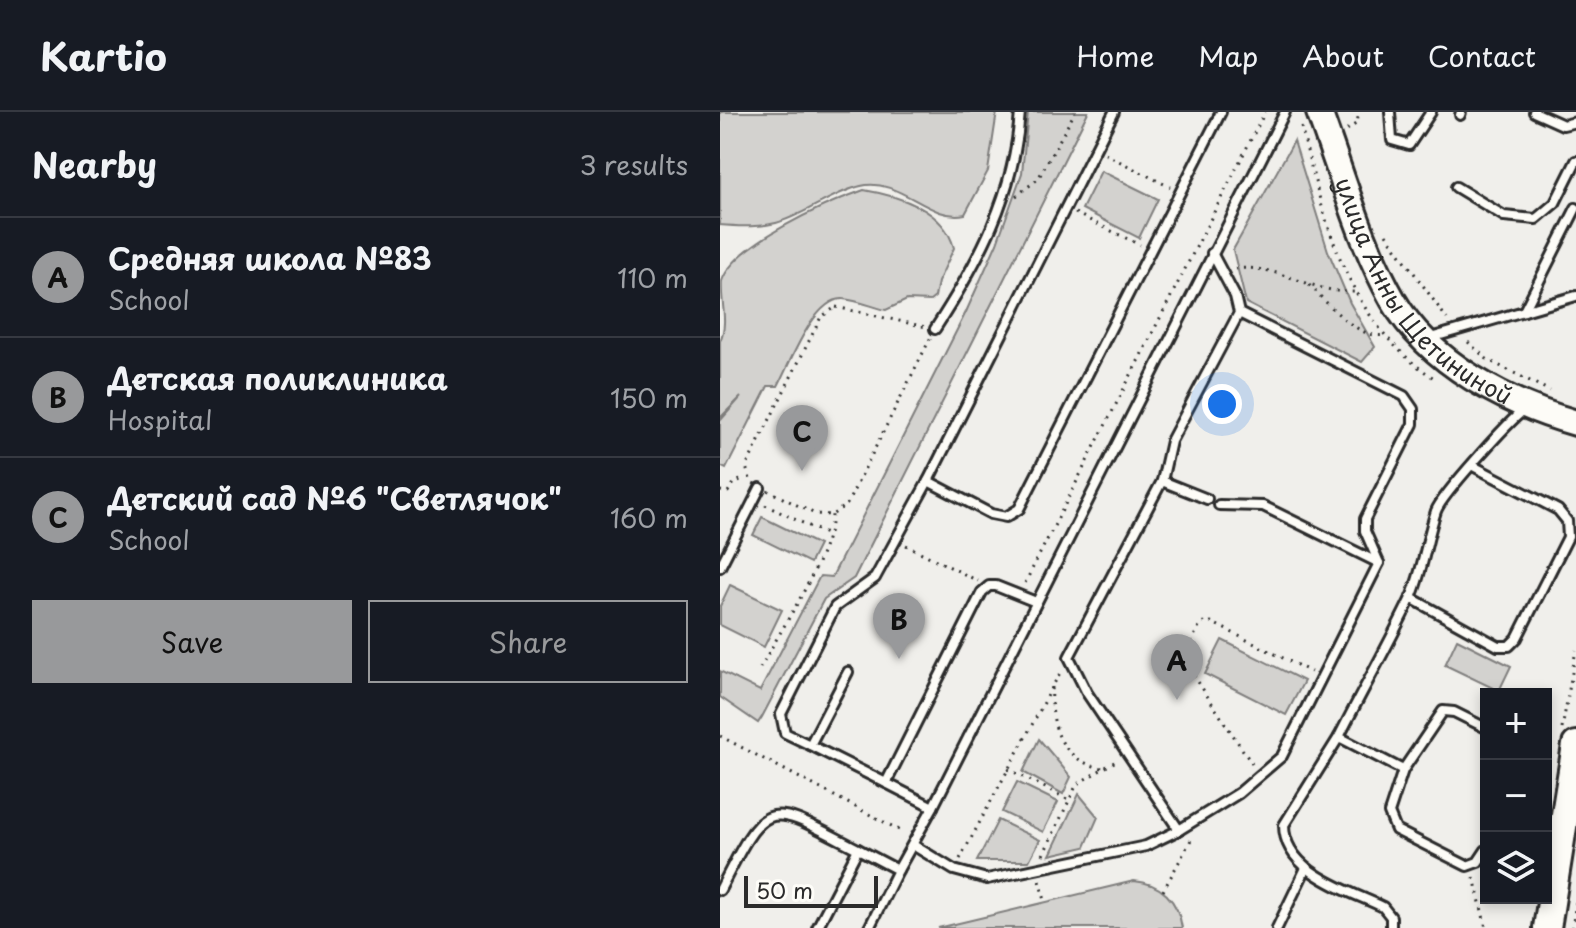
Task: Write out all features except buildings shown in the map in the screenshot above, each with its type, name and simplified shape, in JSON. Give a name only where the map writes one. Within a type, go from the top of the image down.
[{"type":"main road","name":"улица Анны Щетининой","points":[[1319,112],[1377,269],[1393,301],[1423,340],[1473,378],[1528,408],[1576,423]]},
{"type":"main road","points":[[1547,928],[1567,842],[1576,745]]},
{"type":"lane","points":[[935,329],[968,276],[1000,208],[1012,173],[1020,112]]},
{"type":"lane","points":[[933,807],[785,733],[781,714],[835,607],[875,578],[897,541],[1114,112]]},
{"type":"lane","points":[[928,481],[991,514],[1006,517],[1019,509],[1221,112]]},
{"type":"lane","points":[[869,928],[1285,112]]},
{"type":"lane","points":[[1390,112],[1392,140],[1409,145],[1431,112]]},
{"type":"lane","points":[[1534,112],[1563,125],[1576,122]]},
{"type":"lane","points":[[1456,187],[1504,216],[1536,219],[1555,203],[1576,161]]},
{"type":"lane","points":[[1524,311],[1576,208]]},
{"type":"lane","points":[[1212,253],[1239,313],[1404,396],[1413,409],[1413,424],[1365,519],[1365,531],[1379,563]]},
{"type":"lane","points":[[1423,340],[1576,296]]},
{"type":"lane","points":[[1179,830],[1087,693],[1069,657],[1162,481],[1171,441],[1239,313]]},
{"type":"lane","points":[[1391,928],[1391,917],[1383,907],[1306,868],[1284,841],[1284,825],[1339,737],[1411,598],[1428,552],[1436,511],[1450,486],[1473,466],[1511,420],[1528,408]]},
{"type":"lane","points":[[1411,598],[1498,646],[1509,646],[1517,638],[1568,537],[1567,521],[1558,510],[1473,466]]},
{"type":"lane","points":[[1162,481],[1207,499]]},
{"type":"lane","points":[[720,567],[760,488]]},
{"type":"lane","points":[[1219,505],[1263,506],[1379,563]]},
{"type":"lane","points":[[915,842],[954,870],[987,879],[1037,872],[1146,846],[1202,819],[1261,777],[1282,756],[1379,563]]},
{"type":"lane","points":[[886,783],[982,592],[989,586],[1020,594],[1036,602]]},
{"type":"lane","points":[[810,745],[848,672]]},
{"type":"lane","points":[[1480,725],[1454,712],[1443,711],[1403,770],[1389,813],[1393,827],[1472,866],[1480,860]]},
{"type":"lane","points":[[1339,737],[1403,770]]},
{"type":"lane","points":[[720,890],[751,829],[764,818],[778,814],[794,816],[898,870]]},
{"type":"lane","points":[[817,928],[858,849]]},
{"type":"lane","points":[[1277,928],[1306,868]]},
{"type":"path","points":[[1000,208],[1038,179],[1075,112]]},
{"type":"path","points":[[1020,594],[1265,112]]},
{"type":"path","points":[[1343,121],[1346,130],[1352,129],[1359,112]]},
{"type":"path","points":[[1096,150],[1180,192]]},
{"type":"path","points":[[1066,209],[1150,251]]},
{"type":"path","points":[[1383,230],[1455,330],[1488,360],[1561,396]]},
{"type":"path","points":[[1222,270],[1251,266],[1307,283],[1355,292]]},
{"type":"path","points":[[1307,283],[1357,328],[1379,337],[1386,335]]},
{"type":"path","points":[[848,307],[935,329],[847,504],[832,515],[815,514],[746,478],[751,454],[821,317],[829,310],[848,307]]},
{"type":"path","points":[[720,491],[728,492],[735,482],[746,478]]},
{"type":"path","points":[[754,499],[830,536]]},
{"type":"path","points":[[760,668],[830,536],[832,515]]},
{"type":"path","points":[[897,541],[989,586]]},
{"type":"path","points":[[1261,777],[1183,659],[1200,624],[1207,620],[1322,677]]},
{"type":"path","points":[[954,870],[1069,657]]},
{"type":"path","points":[[1052,684],[1051,709],[1059,739],[1083,762],[1103,768]]},
{"type":"path","points":[[720,736],[915,842]]},
{"type":"path","points":[[1045,900],[1037,872],[1069,800],[1081,780],[1128,756]]},
{"type":"path","points":[[1007,769],[1069,800]]},
{"type":"path","points":[[1163,891],[1202,819]]},
{"type":"path","points":[[1472,866],[1486,928]]},
{"type":"path","points":[[1572,928],[1576,902]]},
{"type":"shaded area","points":[[720,112],[997,112],[988,171],[965,214],[939,212],[902,193],[875,185],[850,189],[776,223],[748,226],[720,225]]},
{"type":"shaded area","points":[[1028,112],[1088,112],[854,578],[824,599],[758,723],[720,697],[720,671],[760,691],[820,576],[832,577],[966,312],[997,243],[1022,173]]},
{"type":"shaded area","points":[[1294,141],[1328,251],[1350,303],[1375,347],[1362,362],[1246,303],[1233,250]]},
{"type":"shaded area","points":[[1101,171],[1158,199],[1139,238],[1082,209]]},
{"type":"shaded area","points":[[864,190],[918,207],[941,223],[949,235],[954,248],[938,282],[935,297],[930,301],[907,300],[886,310],[843,299],[822,309],[804,334],[778,386],[768,386],[726,469],[720,466],[720,421],[741,397],[720,418],[720,341],[724,318],[722,281],[730,267],[763,239],[806,214]]},
{"type":"shaded area","points":[[762,517],[819,545],[810,563],[753,535]]},
{"type":"shaded area","points":[[730,585],[782,610],[764,647],[720,625],[720,606]]},
{"type":"shaded area","points":[[1457,639],[1511,666],[1500,688],[1493,688],[1445,665]]},
{"type":"shaded area","points":[[1222,640],[1304,681],[1286,715],[1205,674]]},
{"type":"shaded area","points":[[1039,739],[1071,777],[1063,794],[1023,772]]},
{"type":"shaded area","points":[[1017,782],[1058,802],[1043,832],[1002,812]]},
{"type":"shaded area","points":[[1079,794],[1098,817],[1085,847],[1050,855]]},
{"type":"shaded area","points":[[998,820],[1040,840],[1029,861],[977,861]]},
{"type":"shaded area","points":[[1134,881],[1152,885],[1167,895],[1177,909],[1182,928],[938,928]]},
{"type":"place","name":"Детский сад №6 \"Светлячок\"","points":[[802,471]]},
{"type":"place","name":"Детская поликлиника","points":[[899,659]]},
{"type":"place","name":"Средняя школа №83","points":[[1177,700]]}]
